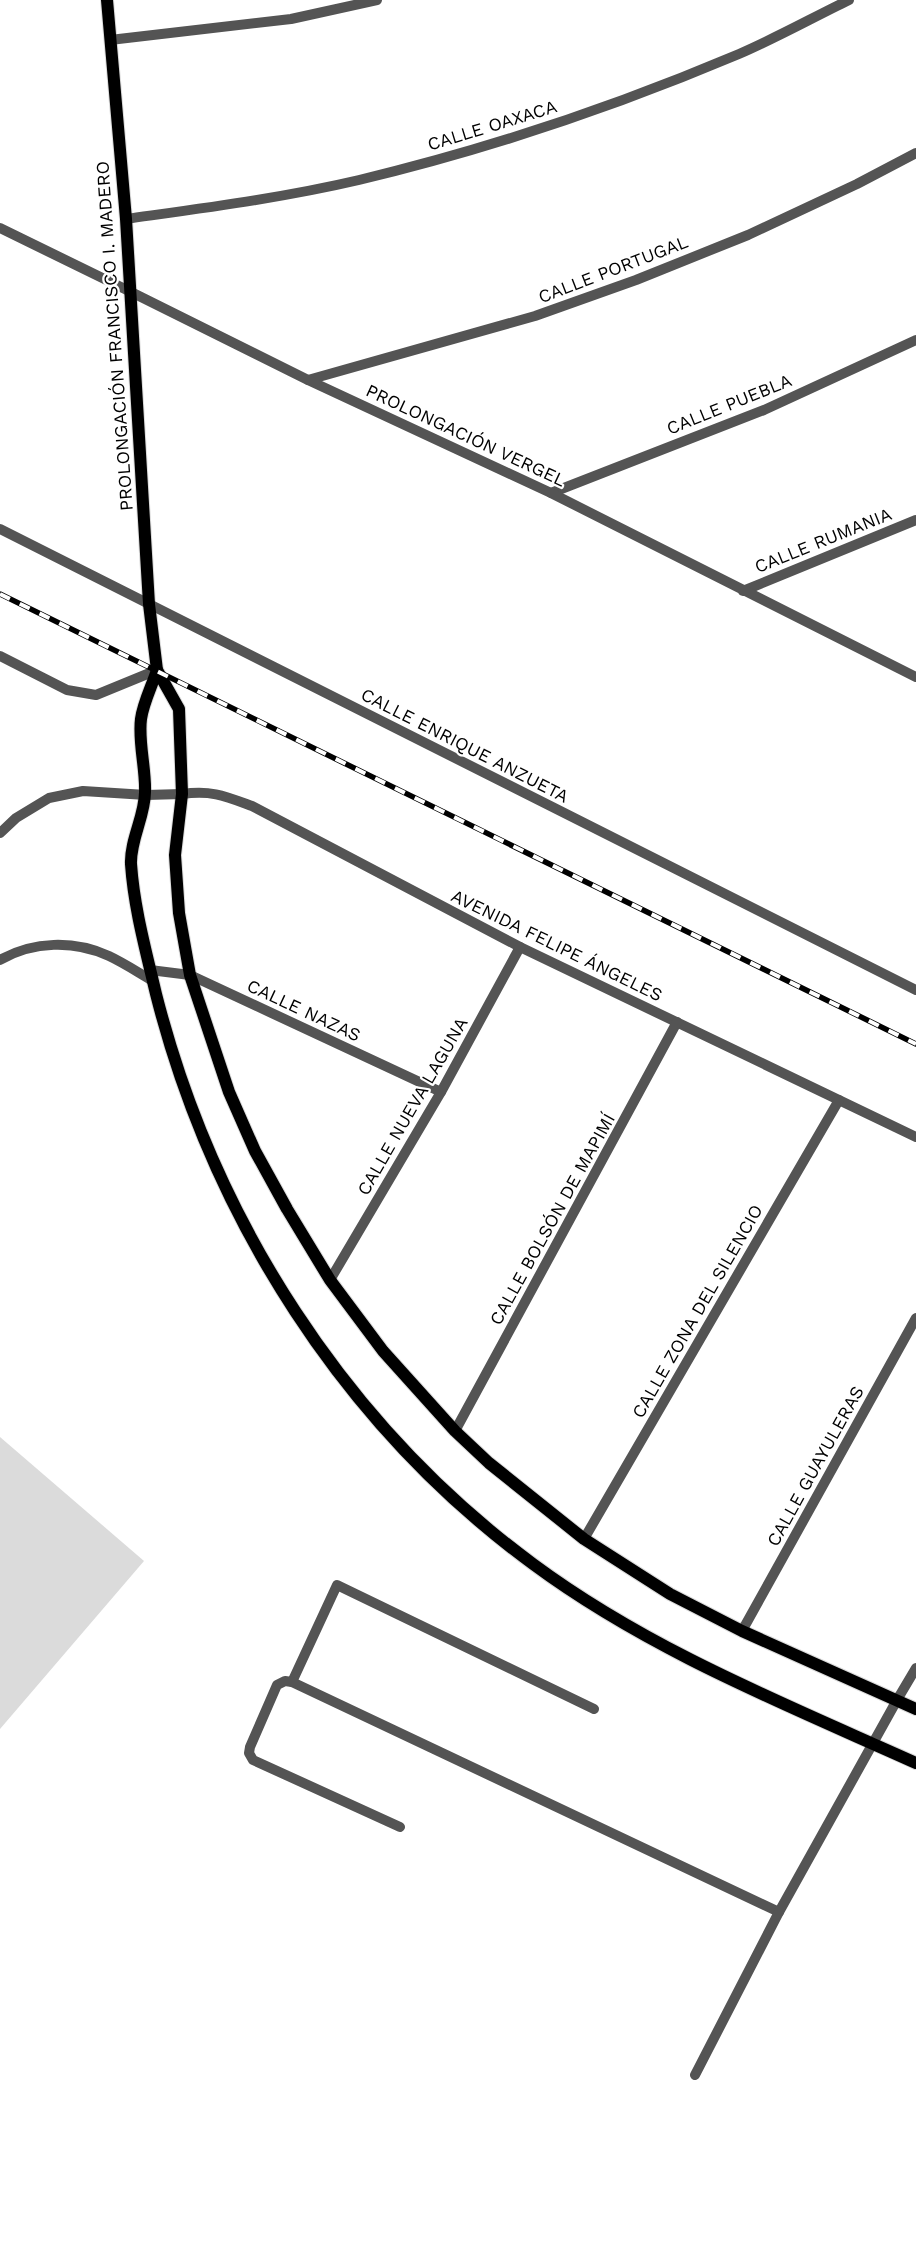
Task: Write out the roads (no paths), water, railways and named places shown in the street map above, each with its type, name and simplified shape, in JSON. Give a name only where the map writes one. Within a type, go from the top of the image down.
[{"type":"main road","name":"PROLONGACIÓN FRANCISCO I. MADERO","points":[[107,0],[126,219],[149,604],[157,670],[179,709],[182,794],[174,855],[179,913],[190,975],[229,1092],[255,1151],[286,1210],[330,1280],[383,1351],[455,1430],[489,1463],[537,1504],[584,1539],[670,1594],[742,1630],[916,1708]]},
{"type":"main road","name":"PROLONGACIÓN FRANCISCO I. MADERO","points":[[157,670],[141,719],[146,795],[131,860],[140,923],[166,1034],[194,1118],[228,1195],[267,1268],[305,1327],[348,1385],[396,1442],[465,1509],[525,1558],[620,1623],[667,1649],[916,1764]]},
{"type":"street","points":[[110,40],[291,18],[377,0]]},
{"type":"street","name":"CALLE OAXACA","points":[[126,219],[253,201],[359,180],[498,143],[618,103],[741,53],[849,0]]},
{"type":"street","name":"CALLE PORTUGAL","points":[[308,380],[535,316],[636,280],[756,231],[857,184],[916,153]]},
{"type":"street","name":"PROLONGACIÓN VERGEL","points":[[0,228],[308,380],[551,493],[916,677]]},
{"type":"street","name":"CALLE PUEBLA","points":[[551,493],[764,410],[916,340]]},
{"type":"street","name":"CALLE RUMANIA","points":[[743,591],[916,520]]},
{"type":"street","name":"CALLE ENRIQUE ANZUETA","points":[[0,529],[916,990]]},
{"type":"street","points":[[0,656],[67,690],[96,695],[157,670]]},
{"type":"street","name":"AVENIDA FELIPE ÁNGELES","points":[[0,833],[16,818],[49,798],[83,792],[146,795],[204,791],[225,796],[252,806],[520,947],[916,1137]]},
{"type":"street","points":[[0,960],[9,955],[48,944],[76,946],[109,956],[152,976]]},
{"type":"street","name":"CALLE NUEVA LAGUNA","points":[[330,1280],[441,1092],[520,947]]},
{"type":"street","name":"CALLE NAZAS","points":[[152,976],[190,975],[441,1092]]},
{"type":"street","name":"CALLE BOLSÓN DE MAPIMÍ","points":[[455,1430],[677,1022]]},
{"type":"street","name":"CALLE ZONA DEL SILENCIO","points":[[584,1539],[839,1100]]},
{"type":"street","name":"CALLE GUAYULERAS","points":[[742,1630],[916,1318]]},
{"type":"street","points":[[292,1682],[336,1585],[594,1709]]},
{"type":"street","points":[[695,2075],[780,1912],[916,1668]]},
{"type":"street","points":[[400,1827],[257,1762],[251,1756],[250,1747],[274,1689],[285,1681],[292,1682],[780,1912]]},
{"type":"railway","points":[[0,594],[916,1044]]}]
